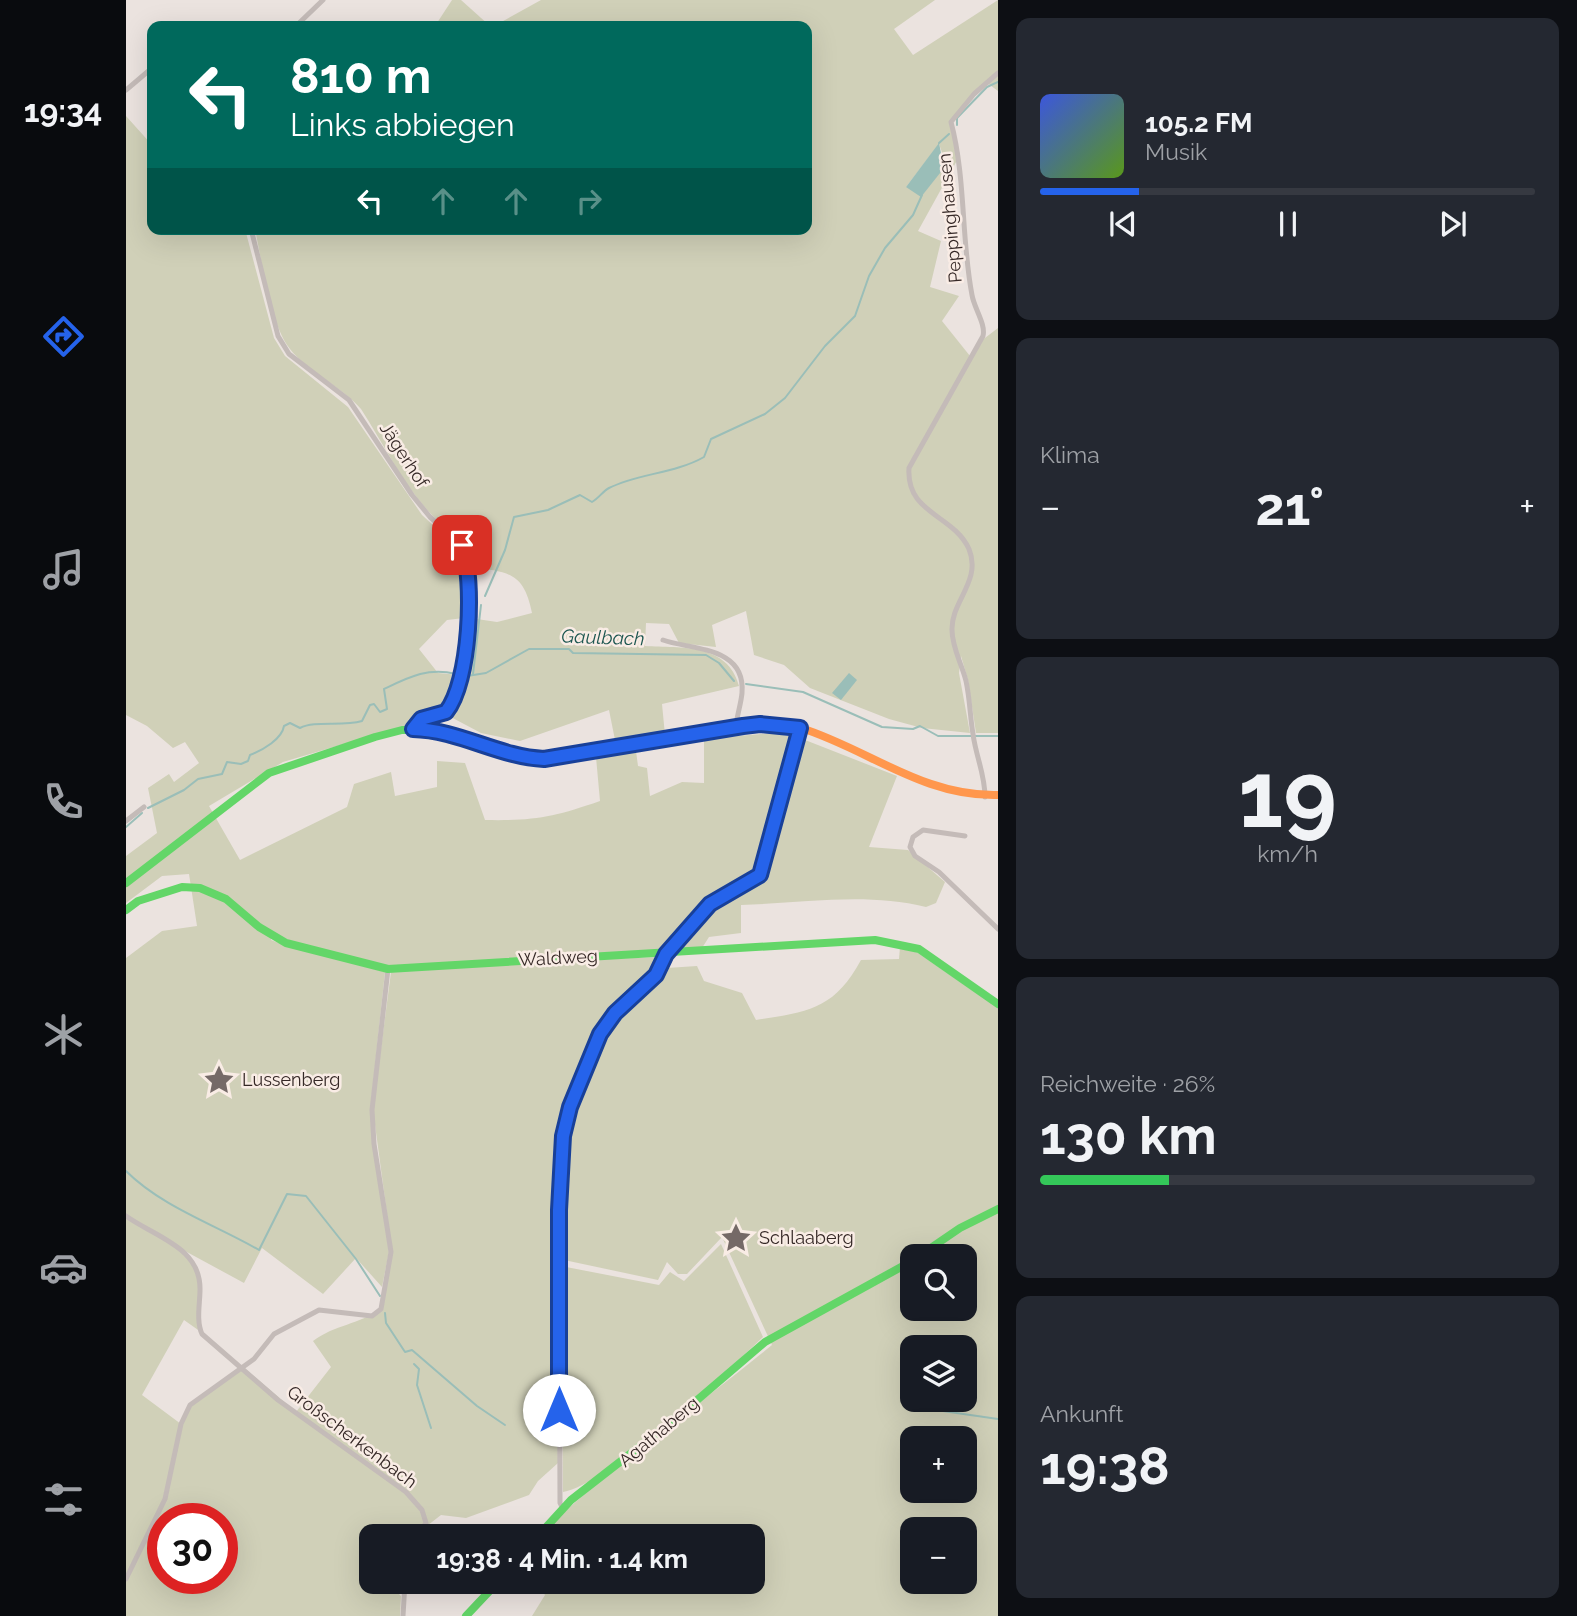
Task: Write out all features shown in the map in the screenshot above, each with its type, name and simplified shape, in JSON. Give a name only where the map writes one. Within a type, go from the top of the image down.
[{"type":"street","points":[[301,21],[323,0]]},
{"type":"street","points":[[126,90],[147,72]]},
{"type":"street","name":"Peppinghausen","points":[[985,797],[985,777],[973,734],[966,680],[951,628],[971,578],[971,556],[958,534],[915,498],[908,483],[909,468],[984,336],[985,331],[973,304],[968,277],[960,155],[951,122],[974,94],[998,73]]},
{"type":"street","name":"Jägerhof","points":[[253,235],[278,335],[289,354],[349,400],[412,495],[430,517],[462,545],[466,556],[467,647],[456,695],[446,712],[421,719],[413,729]]},
{"type":"street","points":[[663,640],[716,650],[735,668],[742,690],[736,727]]},
{"type":"street","points":[[126,883],[237,794],[270,773],[358,742],[413,729],[444,733],[516,754],[544,759],[760,724],[800,728],[950,792],[985,797],[998,795]]},
{"type":"street","points":[[563,1509],[560,1503],[558,1264],[563,1136],[570,1107],[600,1034],[615,1013],[656,975],[666,954],[710,904],[760,875],[800,728]]},
{"type":"street","points":[[126,821],[144,807]]},
{"type":"street","points":[[965,836],[923,830],[911,839],[910,847],[915,856],[939,872],[998,929]]},
{"type":"street","name":"Waldweg","points":[[126,910],[138,901],[182,887],[200,888],[226,899],[259,926],[286,943],[388,969],[875,940],[919,950],[998,1004]]},
{"type":"street","points":[[126,1579],[165,1499],[181,1424],[190,1405],[243,1367],[274,1334],[313,1311],[372,1316],[381,1309],[391,1252],[377,1169],[372,1110],[388,969]]},
{"type":"street","points":[[937,1244],[960,1228],[998,1209]]},
{"type":"street","name":"Großscherkenbach","points":[[126,1216],[182,1249],[192,1259],[198,1269],[200,1285],[201,1332],[278,1400],[406,1492],[422,1510],[425,1524]]},
{"type":"street","name":"Agathaberg","points":[[549,1524],[563,1509],[676,1419],[765,1342],[900,1268]]},
{"type":"street","points":[[403,1616],[404,1594]]},
{"type":"street","points":[[466,1616],[487,1594]]},
{"type":"green space","points":[[452,0],[461,0],[484,21],[438,21]]},
{"type":"green space","points":[[541,0],[935,0],[894,29],[913,55],[998,0],[998,91],[986,82],[951,123],[960,155],[918,231],[941,241],[930,287],[959,296],[942,321],[970,356],[981,341],[998,328],[998,733],[976,733],[968,680],[961,656],[959,673],[970,733],[922,728],[889,719],[810,688],[784,665],[754,655],[746,611],[712,625],[716,647],[679,643],[669,624],[646,623],[645,646],[688,648],[714,655],[725,662],[739,686],[662,704],[665,735],[616,745],[609,710],[520,741],[481,733],[447,715],[458,695],[470,618],[497,622],[532,613],[529,599],[512,576],[471,567],[460,541],[430,513],[410,489],[361,409],[290,349],[277,324],[256,235],[812,235],[812,21],[503,21]],"holes":[[[939,144],[944,158],[952,157],[931,183],[906,187]]]},
{"type":"green space","points":[[126,116],[147,139],[147,235],[247,235],[274,338],[285,356],[348,407],[422,515],[457,547],[463,566],[464,618],[447,620],[419,649],[438,673],[459,675],[445,709],[421,716],[408,725],[283,762],[209,806],[240,860],[347,807],[354,784],[391,772],[395,796],[437,787],[437,761],[465,763],[485,820],[517,820],[570,811],[600,801],[596,757],[636,751],[638,766],[647,768],[650,796],[682,782],[704,783],[704,739],[772,733],[795,737],[760,871],[709,902],[666,951],[387,967],[291,941],[272,932],[271,940],[284,945],[385,972],[370,1112],[389,1252],[382,1287],[356,1258],[323,1294],[262,1248],[244,1283],[185,1251],[198,1269],[201,1332],[184,1320],[142,1395],[181,1424],[190,1405],[243,1367],[296,1412],[331,1367],[313,1341],[381,1309],[392,1251],[373,1110],[391,972],[526,962],[661,957],[658,967],[617,1006],[599,1032],[568,1102],[560,1129],[555,1211],[558,1463],[538,1481],[529,1495],[466,1518],[441,1515],[429,1524],[359,1524],[359,1594],[399,1594],[400,1616],[126,1616],[126,958],[162,931],[197,926],[189,874],[162,876],[126,903],[126,856],[157,833],[148,788],[169,774],[174,782],[199,763],[185,742],[173,748],[147,726],[126,715]]},
{"type":"green space","points":[[800,738],[897,776],[869,847],[908,850],[945,882],[936,903],[926,907],[857,899],[741,905],[741,933],[709,937],[702,948],[672,950],[711,906],[764,875]]},
{"type":"green space","points":[[900,947],[918,953],[998,1008],[998,1616],[532,1616],[544,1594],[765,1594],[765,1524],[551,1524],[624,1462],[772,1345],[722,1237],[687,1274],[678,1274],[667,1262],[658,1280],[564,1260],[565,1156],[573,1114],[605,1031],[627,1005],[667,968],[697,966],[704,981],[742,993],[756,1020],[818,1006],[840,989],[861,960],[899,959]]},
{"type":"green space","points":[[721,1244],[763,1337],[695,1400],[636,1449],[583,1485],[563,1492],[561,1266],[659,1285],[670,1272],[684,1281]]},
{"type":"water","points":[[939,143],[944,168],[921,197],[906,187]]},
{"type":"water","points":[[849,673],[857,680],[841,700],[832,693]]},
{"type":"waterway","points":[[957,125],[957,118],[987,87],[998,82]]},
{"type":"waterway","points":[[939,143],[949,134]]},
{"type":"waterway","points":[[485,596],[505,550],[514,517],[548,510],[580,495],[592,502],[607,489],[620,483],[693,463],[704,457],[711,439],[765,414],[785,398],[825,346],[855,316],[869,276],[885,248],[913,215],[922,195]]},
{"type":"waterway","points":[[473,674],[481,605]]},
{"type":"waterway","name":"Gaulbach","points":[[467,676],[486,673],[529,649],[569,649],[573,653],[706,655],[719,663],[734,681]]},
{"type":"waterway","name":"Gaulbach","points":[[148,808],[184,790],[198,779],[222,774],[227,762],[241,764],[248,761],[250,755],[271,744],[284,726],[290,723],[300,728],[313,724],[362,721],[370,705],[374,704],[380,712],[387,709],[384,689],[410,677],[428,673],[456,674]]},
{"type":"waterway","name":"Gaulbach","points":[[746,684],[803,692],[882,727],[913,729],[920,726],[938,736],[998,736]]},
{"type":"waterway","name":"Gaulbach","points":[[126,827],[142,813]]},
{"type":"waterway","points":[[126,1171],[156,1195],[259,1250],[287,1194],[306,1196],[356,1259],[380,1296]]},
{"type":"waterway","points":[[385,1313],[386,1323],[405,1352],[412,1350],[477,1406],[505,1425]]},
{"type":"waterway","points":[[414,1364],[419,1369],[417,1385],[431,1428]]},
{"type":"waterway","points":[[950,1412],[998,1419]]},
{"type":"traffic: fast","points":[[126,883],[269,773],[375,737],[402,730],[434,730],[544,759],[668,737]]},
{"type":"traffic: fast","points":[[126,910],[138,901],[182,887],[200,888],[226,899],[259,927],[286,943],[388,969],[875,940],[919,949],[998,1004]]},
{"type":"traffic: fast","points":[[937,1244],[960,1228],[998,1209]]},
{"type":"traffic: fast","points":[[549,1524],[571,1500],[675,1419],[765,1342],[900,1268]]},
{"type":"traffic: fast","points":[[466,1616],[487,1594]]},
{"type":"traffic: slow","points":[[668,737],[752,723],[785,725],[826,737],[920,780],[971,794],[998,795]]},
{"type":"place","name":"Lussenberg","points":[[219,1080]]},
{"type":"place","name":"Schlaaberg","points":[[736,1238]]},
{"type":"route","points":[[462,545],[467,567],[467,647],[462,675],[450,708],[441,716],[421,719],[413,729],[444,733],[526,757],[544,759],[743,726],[760,724],[800,728],[760,875],[710,904],[666,954],[656,975],[615,1013],[600,1034],[570,1107],[563,1136],[559,1210],[559,1410]]}]
